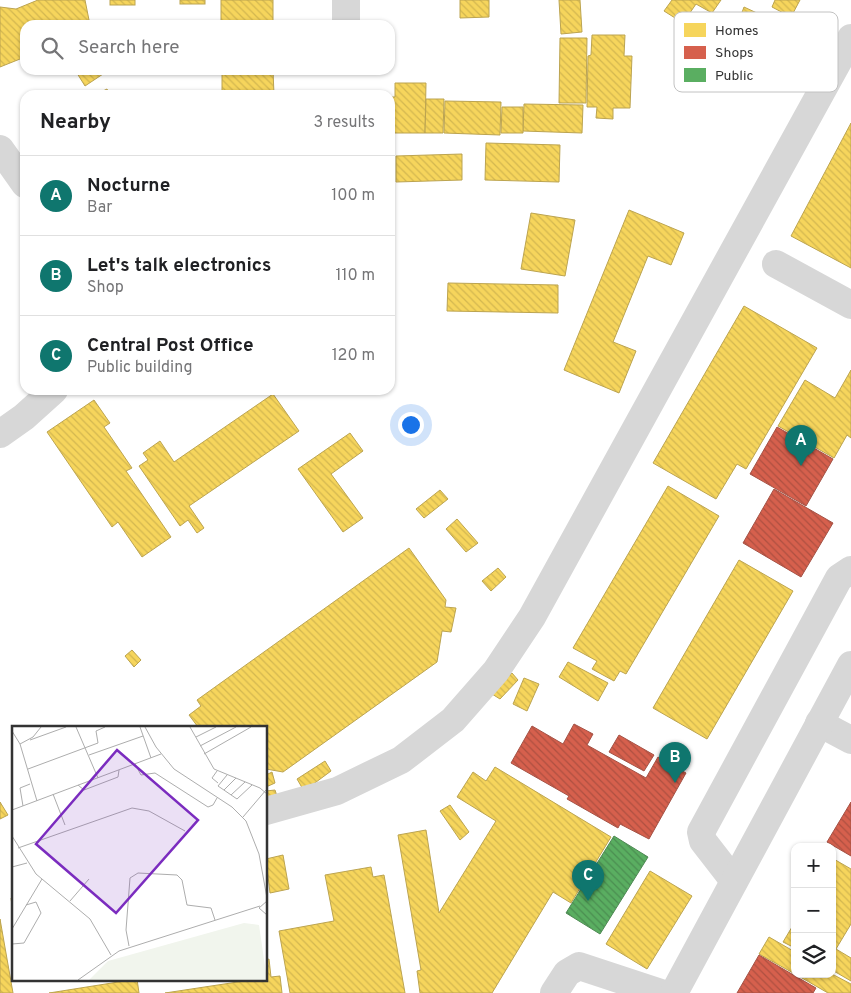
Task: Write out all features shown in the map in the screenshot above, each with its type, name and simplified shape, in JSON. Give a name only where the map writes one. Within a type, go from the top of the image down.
[{"type":"street","points":[[346,0],[346,20]]},
{"type":"street","points":[[838,62],[851,38]]},
{"type":"street","points":[[268,810],[337,791],[401,760],[454,720],[496,672],[536,609],[821,92]]},
{"type":"street","points":[[0,149],[20,177]]},
{"type":"street","points":[[776,264],[851,305]]},
{"type":"street","points":[[0,434],[24,417],[48,395]]},
{"type":"street","points":[[734,881],[703,842],[701,832],[838,578],[851,570]]},
{"type":"street","points":[[674,993],[851,665]]},
{"type":"street","points":[[819,723],[851,740]]},
{"type":"street","points":[[554,993],[567,973],[579,966],[661,993]]},
{"type":"building: Homes","points":[[38,0],[85,0],[89,20],[20,20],[20,59],[0,67],[0,7],[16,9]]},
{"type":"building: Homes","points":[[110,0],[135,0],[135,5],[110,5]]},
{"type":"building: Homes","points":[[180,0],[205,0],[205,4],[180,4]]},
{"type":"building: Homes","points":[[221,0],[273,0],[273,20],[221,20]]},
{"type":"building: Homes","points":[[460,0],[489,0],[489,17],[460,18]]},
{"type":"building: Homes","points":[[559,0],[580,0],[582,32],[561,34]]},
{"type":"building: Homes","points":[[672,0],[721,0],[713,12],[696,4],[691,12],[674,12],[674,17],[664,11]]},
{"type":"building: Homes","points":[[775,0],[800,0],[794,12],[782,12],[772,7]]},
{"type":"building: Homes","points":[[744,7],[755,12],[742,12]]},
{"type":"building: Homes","points":[[592,35],[625,35],[624,56],[632,56],[630,108],[613,108],[613,119],[596,118],[597,107],[587,107],[588,56],[591,55]]},
{"type":"building: Homes","points":[[560,38],[587,38],[586,103],[559,103]]},
{"type":"building: Homes","points":[[78,75],[102,75],[85,86]]},
{"type":"building: Homes","points":[[222,75],[273,75],[274,90],[222,90]]},
{"type":"building: Homes","points":[[395,83],[426,83],[425,133],[395,133]]},
{"type":"building: Homes","points":[[426,99],[444,99],[443,133],[425,133]]},
{"type":"building: Homes","points":[[445,101],[501,102],[500,135],[444,133]]},
{"type":"building: Homes","points":[[524,104],[583,105],[582,133],[523,131]]},
{"type":"building: Homes","points":[[502,107],[523,107],[523,133],[501,133]]},
{"type":"building: Homes","points":[[851,123],[851,268],[791,236]]},
{"type":"building: Homes","points":[[486,143],[560,145],[559,182],[485,180]]},
{"type":"building: Homes","points":[[462,154],[462,180],[396,182],[396,156]]},
{"type":"building: Homes","points":[[629,210],[684,233],[671,265],[648,256],[613,342],[636,351],[619,393],[564,370]]},
{"type":"building: Homes","points":[[531,213],[575,220],[565,276],[521,269]]},
{"type":"building: Homes","points":[[448,283],[558,285],[558,313],[447,311]]},
{"type":"building: Homes","points":[[744,306],[817,348],[746,469],[737,464],[716,499],[653,463]]},
{"type":"building: Homes","points":[[851,370],[851,438],[847,435],[834,458],[778,426],[805,380],[835,398]]},
{"type":"building: Homes","points":[[272,395],[274,395],[299,431],[189,506],[204,528],[197,533],[188,520],[180,526],[139,466],[148,460],[143,453],[160,441],[174,462]]},
{"type":"building: Homes","points":[[94,400],[110,423],[104,427],[132,468],[126,471],[171,537],[142,557],[118,522],[112,527],[47,432]]},
{"type":"building: Homes","points":[[350,433],[363,451],[331,474],[363,518],[343,532],[298,469]]},
{"type":"building: Homes","points":[[668,486],[719,516],[626,674],[620,671],[614,681],[592,669],[597,661],[573,648]]},
{"type":"building: Homes","points":[[440,490],[448,499],[424,518],[416,509]]},
{"type":"building: Homes","points":[[457,519],[478,543],[466,552],[446,529]]},
{"type":"building: Homes","points":[[409,548],[446,600],[445,607],[456,608],[451,632],[442,631],[437,662],[283,772],[268,769],[268,726],[197,726],[189,715],[201,706],[197,700]]},
{"type":"building: Homes","points":[[739,560],[793,591],[707,739],[653,708]]},
{"type":"building: Homes","points":[[498,568],[506,577],[491,591],[482,581]]},
{"type":"building: Homes","points":[[132,650],[141,660],[134,667],[125,656]]},
{"type":"building: Homes","points":[[568,662],[608,683],[598,701],[559,677]]},
{"type":"building: Homes","points":[[512,673],[518,680],[500,699],[492,694]]},
{"type":"building: Homes","points":[[524,678],[539,684],[527,711],[513,704]]},
{"type":"building: Homes","points":[[325,761],[331,771],[304,791],[297,779]]},
{"type":"building: Homes","points":[[495,767],[611,837],[571,903],[553,892],[492,993],[420,993],[417,971],[421,970],[398,835],[426,830],[439,913],[496,821],[457,797],[473,772],[486,781]]},
{"type":"building: Homes","points":[[272,772],[275,783],[268,786],[268,774]]},
{"type":"building: Homes","points":[[275,790],[279,802],[268,804],[268,791]]},
{"type":"building: Homes","points":[[0,802],[8,815],[0,819]]},
{"type":"building: Homes","points":[[450,805],[469,832],[460,840],[440,811]]},
{"type":"building: Homes","points":[[283,855],[289,889],[270,893],[268,859]]},
{"type":"building: Homes","points":[[836,860],[851,869],[851,924],[836,949]]},
{"type":"building: Homes","points":[[371,867],[373,877],[384,875],[405,993],[290,993],[279,931],[334,921],[325,875]]},
{"type":"building: Homes","points":[[650,871],[692,896],[647,969],[606,944]]},
{"type":"building: Homes","points":[[0,919],[13,993],[0,993]]},
{"type":"building: Homes","points":[[791,929],[791,946],[783,942]]},
{"type":"building: Homes","points":[[769,937],[791,950],[791,972],[759,954]]},
{"type":"building: Homes","points":[[836,949],[851,958],[851,981],[836,972]]},
{"type":"building: Homes","points":[[268,959],[271,977],[280,976],[282,993],[165,993],[244,980],[268,980]]},
{"type":"building: Homes","points":[[836,976],[851,984],[851,993],[828,993],[802,978],[836,978]]},
{"type":"building: Homes","points":[[137,980],[139,993],[49,993]]},
{"type":"building: Shops","points":[[777,427],[833,459],[806,506],[750,474]]},
{"type":"building: Shops","points":[[774,489],[833,523],[801,577],[743,543]]},
{"type":"building: Shops","points":[[574,724],[593,734],[587,745],[646,778],[658,757],[686,773],[649,839],[620,824],[618,828],[567,799],[569,796],[511,763],[532,726],[563,744]]},
{"type":"building: Shops","points":[[619,735],[654,755],[644,771],[609,752]]},
{"type":"building: Shops","points":[[851,802],[851,856],[836,847],[836,843],[827,842]]},
{"type":"building: Shops","points":[[759,955],[791,974],[791,978],[799,978],[816,988],[813,993],[737,993]]},
{"type":"building: Public","points":[[614,836],[648,857],[600,934],[566,913]]},
{"type":"place","name":"Nocturne","points":[[801,466]]},
{"type":"place","name":"Let's talk electronics","points":[[675,783]]},
{"type":"place","name":"Central Post Office","points":[[588,901]]}]
